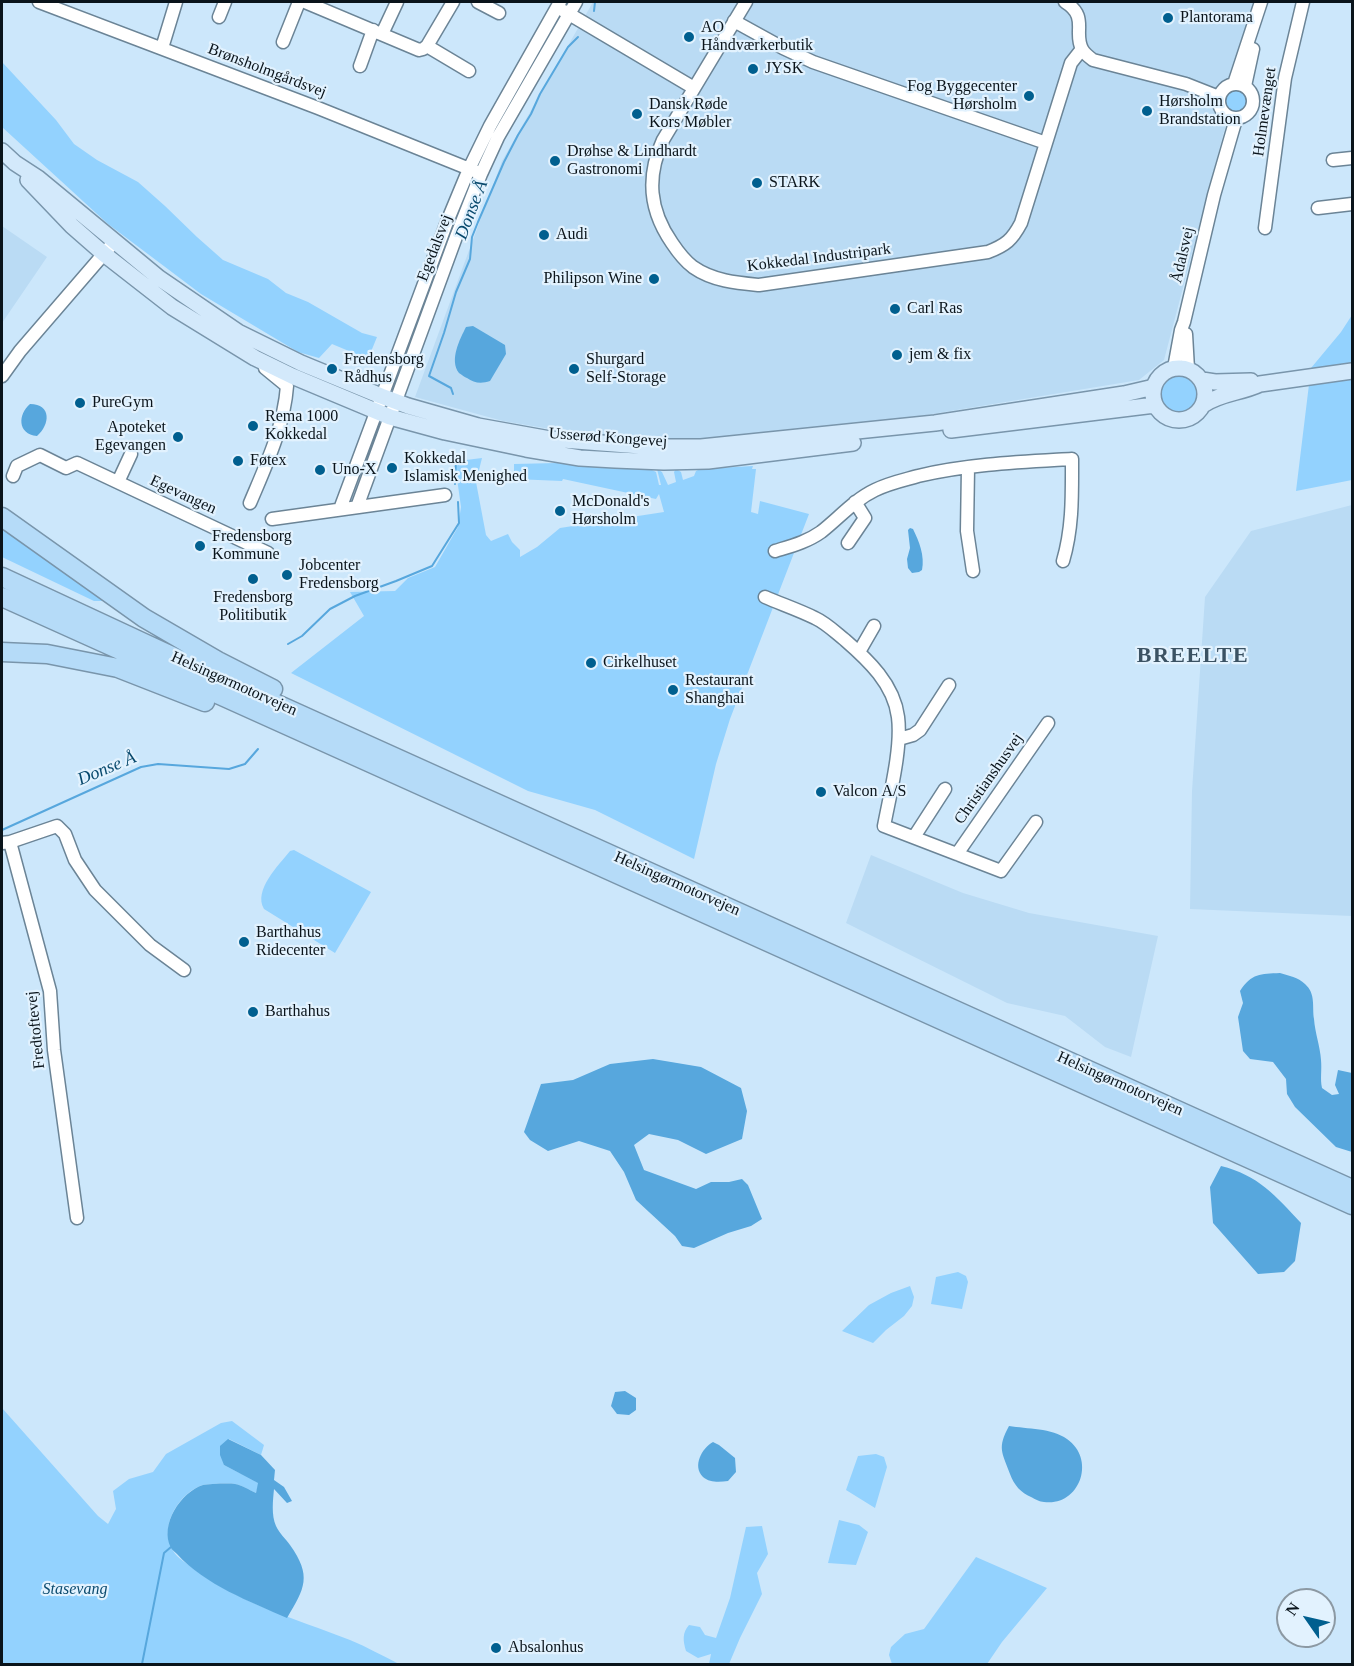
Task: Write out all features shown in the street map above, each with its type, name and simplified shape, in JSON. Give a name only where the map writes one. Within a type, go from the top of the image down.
[{"type":"highway","points":[[2,517],[144,618],[218,661],[324,716],[381,750]]},
{"type":"highway","name":"Helsingørmotorvejen","points":[[2,577],[1353,1189]]},
{"type":"highway","name":"Helsingørmotorvejen","points":[[2,597],[1353,1205]]},
{"type":"highway","points":[[2,652],[46,654],[118,668],[196,698],[367,771],[424,787]]},
{"type":"main road","points":[[2,151],[15,163]]},
{"type":"main road","name":"Usserød Kongevej","points":[[15,163],[38,178],[159,278],[238,332],[301,363],[388,399],[478,426],[550,439],[654,447],[701,447],[935,423],[1124,394],[1154,387]]},
{"type":"main road","name":"Usserød Kongevej","points":[[15,163],[31,185],[72,226],[172,307],[255,358],[292,376],[383,415],[445,432],[580,458],[664,462],[708,461],[1155,405]]},
{"type":"main road","points":[[1181,368],[1196,373],[1202,380],[1206,397],[1194,416],[1182,420],[1167,417],[1155,405],[1154,387],[1159,377],[1168,370],[1181,368]]},
{"type":"main road","points":[[1203,405],[1216,397],[1260,384],[1353,371]]},
{"type":"main road","points":[[1202,380],[1254,381],[1260,384]]},
{"type":"street","name":"Brønsholmgårdsvej","points":[[39,2],[318,108],[481,174]]},
{"type":"street","points":[[162,48],[176,2]]},
{"type":"street","points":[[219,17],[225,2]]},
{"type":"street","points":[[283,42],[298,2]]},
{"type":"street","points":[[305,2],[325,5],[377,32],[419,50],[427,46],[453,2]]},
{"type":"street","points":[[360,66],[377,32],[397,2]]},
{"type":"street","points":[[478,2],[499,13]]},
{"type":"street","name":"Egedalsvej","points":[[383,415],[469,169],[490,126],[564,6],[576,2]]},
{"type":"street","name":"Kokkedal Industripark","points":[[746,2],[658,150],[653,174],[653,201],[660,224],[680,255],[693,267],[715,278],[736,284],[759,285],[988,252],[1002,247],[1013,237],[1021,223],[1071,63],[1082,49]]},
{"type":"street","points":[[1065,2],[1076,12],[1080,23],[1082,49],[1092,60],[1186,84],[1219,97]]},
{"type":"street","name":"Holmevænget","points":[[1265,228],[1285,78],[1303,2]]},
{"type":"street","points":[[1239,85],[1260,4]]},
{"type":"street","points":[[564,6],[694,88]]},
{"type":"street","name":"Egedalsvej","points":[[388,399],[481,174],[564,6]]},
{"type":"street","points":[[734,21],[813,62],[1046,143]]},
{"type":"street","points":[[427,46],[469,71]]},
{"type":"street","points":[[1239,85],[1248,89],[1253,98],[1252,108],[1246,116],[1232,117],[1219,106],[1219,97],[1225,88],[1239,85]]},
{"type":"street","name":"Ådalsvej","points":[[1181,368],[1180,330],[1184,322],[1214,195],[1213,186],[1232,117]]},
{"type":"street","points":[[1333,160],[1353,158]]},
{"type":"street","points":[[1318,208],[1353,204]]},
{"type":"street","points":[[2,376],[20,351],[114,242]]},
{"type":"street","points":[[2,363],[20,351]]},
{"type":"street","points":[[250,503],[278,432],[286,402],[287,386],[255,358]]},
{"type":"street","points":[[357,507],[383,415]]},
{"type":"street","points":[[340,509],[383,415]]},
{"type":"street","points":[[118,482],[131,454]]},
{"type":"street","name":"Egevangen","points":[[13,476],[17,466],[40,455],[66,468],[77,463],[268,553]]},
{"type":"street","points":[[775,551],[803,542],[820,532],[855,502],[874,490],[895,482],[938,472],[995,464],[1072,459],[1072,510],[1069,541],[1063,561]]},
{"type":"street","points":[[968,468],[967,531],[973,571]]},
{"type":"street","points":[[272,519],[445,495]]},
{"type":"street","points":[[848,543],[865,518],[855,502]]},
{"type":"street","points":[[765,597],[815,618],[828,626],[859,652],[877,671],[891,694],[898,715],[899,739],[884,826],[1001,872],[1036,822]]},
{"type":"street","points":[[859,652],[874,626]]},
{"type":"street","points":[[899,739],[913,735],[920,730],[949,685]]},
{"type":"street","name":"Christianshusvej","points":[[957,854],[1048,723]]},
{"type":"street","name":"Christianshusvej","points":[[914,837],[945,789]]},
{"type":"street","name":"Fredtoftevej","points":[[77,1218],[54,1050],[50,991],[6,843],[57,826],[65,834],[75,860],[94,890],[150,945],[184,970]]},
{"type":"shaded area","points":[[593,2],[1258,2],[1164,360],[1139,380],[762,442],[645,445],[503,421],[415,397],[502,161]]},
{"type":"shaded area","points":[[2,226],[47,257],[2,323]]},
{"type":"shaded area","points":[[473,326],[505,345],[506,354],[490,381],[487,382],[472,381],[459,373],[456,368],[455,356],[459,343],[466,327]]},
{"type":"shaded area","points":[[30,404],[42,407],[47,416],[37,436],[26,432],[23,428],[23,413]]},
{"type":"shaded area","points":[[1352,505],[1352,916],[1190,909],[1192,791],[1205,597],[1251,531]]},
{"type":"shaded area","points":[[913,529],[917,538],[923,559],[922,570],[912,573],[908,568],[907,559],[910,548],[908,530]]},
{"type":"shaded area","points":[[871,855],[963,893],[1029,913],[1158,936],[1131,1057],[1105,1047],[1065,1016],[1007,1003],[846,923]]},
{"type":"shaded area","points":[[1280,973],[1299,980],[1311,992],[1322,1088],[1332,1095],[1339,1094],[1335,1085],[1338,1070],[1352,1073],[1352,1152],[1336,1147],[1295,1107],[1287,1094],[1286,1079],[1273,1062],[1250,1059],[1243,1051],[1238,1017],[1243,1003],[1240,991],[1248,981],[1257,976]]},
{"type":"shaded area","points":[[653,1059],[701,1067],[741,1088],[747,1111],[742,1139],[706,1154],[678,1140],[649,1134],[634,1145],[644,1170],[696,1189],[711,1182],[742,1179],[748,1185],[762,1219],[751,1226],[694,1248],[682,1246],[675,1236],[636,1200],[624,1172],[610,1151],[579,1141],[548,1151],[530,1140],[524,1132],[541,1084],[573,1080],[610,1064]]},
{"type":"shaded area","points":[[1221,1166],[1246,1175],[1266,1188],[1301,1223],[1295,1261],[1284,1272],[1258,1274],[1213,1223],[1210,1187]]},
{"type":"shaded area","points":[[625,1391],[636,1398],[636,1410],[629,1415],[617,1414],[611,1406],[615,1392]]},
{"type":"shaded area","points":[[1009,1426],[1039,1429],[1067,1439],[1076,1448],[1081,1458],[1080,1480],[1075,1490],[1056,1502],[1041,1502],[1024,1493],[1010,1474],[1002,1450],[1003,1440]]},
{"type":"shaded area","points":[[228,1439],[261,1455],[275,1470],[274,1480],[284,1487],[292,1501],[287,1503],[274,1489],[274,1522],[297,1556],[304,1582],[287,1618],[244,1599],[201,1575],[171,1548],[168,1539],[168,1529],[174,1510],[195,1489],[203,1485],[232,1484],[240,1485],[256,1493],[258,1483],[224,1465],[220,1455],[220,1446]]},
{"type":"shaded area","points":[[713,1442],[735,1458],[736,1472],[728,1481],[709,1480],[703,1477],[698,1468],[702,1453]]},
{"type":"green space","points":[[2,62],[56,120],[74,144],[97,160],[138,182],[223,260],[268,279],[286,293],[308,302],[362,333],[377,337],[368,359],[332,344],[319,358],[298,352],[201,294],[108,224],[2,127]]},
{"type":"green space","points":[[1236,90],[1245,93],[1248,102],[1245,111],[1236,114],[1227,111],[1224,102],[1227,93]]},
{"type":"green space","points":[[1352,315],[1352,480],[1296,491],[1311,368]]},
{"type":"green space","points":[[1179,373],[1194,379],[1200,394],[1194,409],[1179,415],[1164,409],[1158,394],[1164,379]]},
{"type":"green space","points":[[454,457],[466,460],[482,458],[476,482],[486,535],[491,541],[508,534],[520,550],[520,557],[537,547],[560,528],[664,512],[659,494],[656,499],[563,479],[562,481],[514,479],[514,464],[557,463],[650,469],[656,472],[659,485],[661,485],[657,469],[662,472],[668,485],[676,482],[674,472],[676,469],[681,472],[683,480],[694,476],[700,469],[753,466],[752,469],[756,469],[751,512],[758,514],[760,501],[809,514],[730,719],[716,764],[694,859],[595,810],[528,791],[291,673],[364,616],[350,592],[395,591],[408,578],[435,567],[458,527],[461,507]]},
{"type":"green space","points":[[2,526],[111,601],[94,601],[2,557]]},
{"type":"green space","points":[[294,850],[371,892],[335,953],[264,909],[262,894],[264,886],[290,851]]},
{"type":"green space","points":[[958,1272],[966,1276],[968,1282],[962,1309],[931,1304],[936,1277]]},
{"type":"green space","points":[[910,1286],[914,1297],[912,1306],[873,1343],[842,1331],[869,1305]]},
{"type":"green space","name":"Stasevang","points":[[2,1408],[98,1516],[108,1524],[116,1509],[113,1491],[129,1479],[153,1472],[166,1454],[221,1423],[232,1421],[264,1445],[261,1455],[229,1439],[224,1465],[259,1483],[256,1493],[240,1485],[232,1484],[203,1485],[187,1494],[170,1519],[168,1538],[173,1552],[205,1577],[244,1599],[350,1640],[399,1664],[2,1664]]},
{"type":"green space","points":[[876,1454],[884,1457],[887,1467],[875,1508],[846,1490],[858,1456]]},
{"type":"green space","points":[[839,1520],[859,1525],[868,1532],[856,1565],[828,1563]]},
{"type":"green space","points":[[762,1526],[768,1554],[757,1573],[762,1594],[729,1664],[709,1664],[711,1654],[698,1658],[686,1651],[685,1631],[689,1625],[700,1627],[705,1635],[716,1638],[730,1598],[746,1527]]},
{"type":"green space","points":[[976,1557],[1047,1588],[1002,1642],[987,1664],[892,1664],[889,1655],[891,1647],[905,1634],[924,1629]]},
{"type":"waterway","name":"Donse Å","points":[[594,11],[595,2]]},
{"type":"waterway","name":"Donse Å","points":[[453,394],[451,388],[429,376],[456,292],[470,259],[472,237],[518,135],[568,47],[578,37]]},
{"type":"waterway","name":"Donse Å","points":[[455,484],[456,458]]},
{"type":"waterway","name":"Donse Å","points":[[288,644],[302,636],[330,609],[355,596],[432,566],[459,523],[458,502]]},
{"type":"waterway","name":"Donse Å","points":[[2,830],[141,767],[158,764],[229,769],[245,764],[258,749]]},
{"type":"waterway","points":[[142,1664],[164,1553],[171,1547]]},
{"type":"place","name":"Plantorama","points":[[1168,18]]},
{"type":"place","name":"AO Håndværkerbutik","points":[[689,37]]},
{"type":"place","name":"JYSK","points":[[753,69]]},
{"type":"place","name":"Fog Byggecenter Hørsholm","points":[[1029,96]]},
{"type":"place","name":"Hørsholm Brandstation","points":[[1147,111]]},
{"type":"place","name":"Dansk Røde Kors Møbler","points":[[637,114]]},
{"type":"place","name":"Drøhse & Lindhardt Gastronomi","points":[[555,161]]},
{"type":"place","name":"STARK","points":[[757,183]]},
{"type":"place","name":"Audi","points":[[544,235]]},
{"type":"place","name":"Philipson Wine","points":[[654,279]]},
{"type":"place","name":"Carl Ras","points":[[895,309]]},
{"type":"place","name":"jem & fix","points":[[897,355]]},
{"type":"place","name":"Fredensborg Rådhus","points":[[332,369]]},
{"type":"place","name":"Shurgard Self-Storage","points":[[574,369]]},
{"type":"place","name":"PureGym","points":[[80,403]]},
{"type":"place","name":"Rema 1000 Kokkedal","points":[[253,426]]},
{"type":"place","name":"Apoteket Egevangen","points":[[178,437]]},
{"type":"place","name":"Føtex","points":[[238,461]]},
{"type":"place","name":"Kokkedal Islamisk Menighed","points":[[392,468]]},
{"type":"place","name":"Uno-X","points":[[320,470]]},
{"type":"place","name":"McDonald's Hørsholm","points":[[560,511]]},
{"type":"place","name":"Fredensborg Kommune","points":[[200,546]]},
{"type":"place","name":"Jobcenter Fredensborg","points":[[287,575]]},
{"type":"place","name":"Fredensborg Politibutik","points":[[253,579]]},
{"type":"place","name":"Cirkelhuset","points":[[591,663]]},
{"type":"place","name":"Restaurant Shanghai","points":[[673,690]]},
{"type":"place","name":"Valcon A/S","points":[[821,792]]},
{"type":"place","name":"Barthahus Ridecenter","points":[[244,942]]},
{"type":"place","name":"Barthahus","points":[[253,1012]]},
{"type":"place","name":"Absalonhus","points":[[496,1648]]},
{"type":"district","name":"BREELTE","points":[[1193,656]]}]
